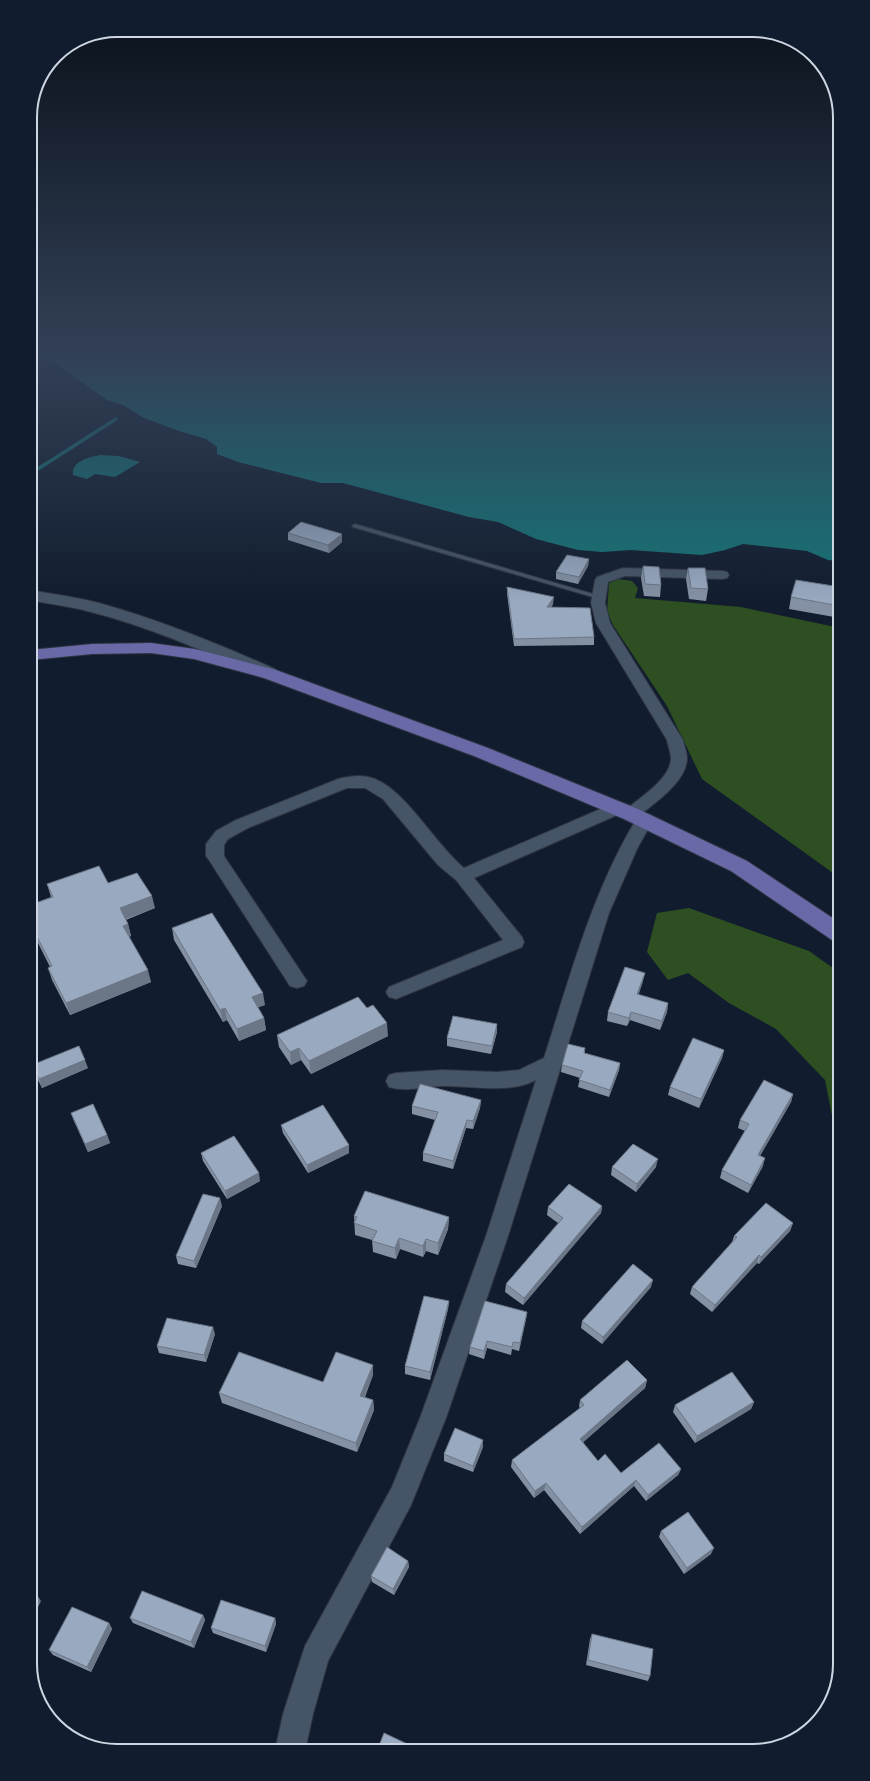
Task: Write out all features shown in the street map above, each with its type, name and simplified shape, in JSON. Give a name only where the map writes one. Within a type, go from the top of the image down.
[{"type":"main road","points":[[37,596],[91,607],[144,623],[200,643],[270,674],[481,752],[631,814],[739,866],[833,929]]},
{"type":"main road","points":[[37,654],[92,649],[151,648],[195,654],[270,674]]},
{"type":"street","points":[[462,876],[573,829],[631,814],[671,778],[678,767],[679,758],[675,740],[603,623],[598,598],[602,580],[623,572],[722,575]]},
{"type":"street","points":[[297,981],[215,856],[215,844],[222,835],[344,783],[356,781],[369,783],[389,796],[444,862],[462,876],[515,942],[396,992]]},
{"type":"street","points":[[292,1744],[298,1714],[315,1656],[402,1496],[433,1418],[497,1236],[600,913],[628,849],[631,814]]},
{"type":"street","points":[[396,1081],[442,1078],[497,1080],[522,1078],[552,1063]]},
{"type":"lane","points":[[356,526],[598,598]]},
{"type":"shaded area","points":[[196,436],[833,436],[833,560],[828,560],[807,551],[743,544],[702,555],[631,550],[602,552],[578,550],[536,539],[498,522],[469,517],[343,483],[321,483],[238,462],[217,454],[217,447],[206,439]]},
{"type":"shaded area","points":[[100,455],[119,456],[140,462],[115,477],[95,474],[87,479],[73,475],[75,466],[82,460]]},
{"type":"shaded area","points":[[618,579],[632,581],[638,588],[635,598],[741,607],[833,627],[833,873],[702,779],[667,706],[613,625],[607,612],[609,583]]},
{"type":"shaded area","points":[[689,908],[809,951],[833,968],[833,1121],[825,1080],[776,1029],[729,1003],[688,973],[668,980],[647,952],[657,913]]},
{"type":"building","points":[[301,522],[342,534],[328,545],[288,533]]},
{"type":"building","points":[[567,555],[589,559],[579,577],[556,572]]},
{"type":"building","points":[[643,566],[659,567],[661,585],[645,584]]},
{"type":"building","points":[[688,568],[705,568],[708,589],[691,588]]},
{"type":"building","points":[[796,580],[833,586],[833,605],[791,597]]},
{"type":"building","points":[[507,587],[554,597],[547,607],[590,608],[594,637],[514,639]]},
{"type":"building","points":[[99,866],[108,883],[137,873],[152,896],[120,908],[128,924],[123,926],[148,970],[66,1003],[48,968],[52,966],[37,937],[37,903],[53,897],[47,884]]},
{"type":"building","points":[[212,913],[263,993],[252,997],[264,1018],[237,1029],[225,1008],[220,1010],[172,928]]},
{"type":"building","points":[[625,967],[645,973],[637,994],[668,1003],[662,1021],[631,1012],[629,1018],[608,1012]]},
{"type":"building","points":[[358,997],[367,1008],[373,1005],[387,1023],[309,1061],[299,1048],[290,1052],[277,1035]]},
{"type":"building","points":[[453,1016],[497,1024],[492,1046],[447,1038]]},
{"type":"building","points":[[693,1038],[724,1050],[701,1099],[670,1087]]},
{"type":"building","points":[[568,1044],[585,1048],[584,1053],[620,1063],[610,1090],[579,1080],[583,1071],[562,1065]]},
{"type":"building","points":[[79,1046],[85,1060],[39,1079],[37,1075],[37,1063]]},
{"type":"building","points":[[764,1080],[793,1094],[758,1155],[765,1158],[751,1185],[722,1170],[749,1124],[740,1120]]},
{"type":"building","points":[[420,1084],[481,1100],[473,1121],[467,1120],[453,1161],[423,1153],[438,1112],[412,1106]]},
{"type":"building","points":[[93,1104],[107,1135],[85,1144],[71,1113]]},
{"type":"building","points":[[323,1105],[349,1145],[307,1165],[281,1125]]},
{"type":"building","points":[[234,1136],[259,1173],[225,1191],[201,1153]]},
{"type":"building","points":[[633,1144],[658,1159],[637,1184],[612,1167]]},
{"type":"building","points":[[569,1184],[602,1206],[524,1298],[506,1284],[563,1218],[548,1207]]},
{"type":"building","points":[[365,1191],[449,1217],[438,1243],[426,1239],[423,1246],[399,1238],[395,1248],[372,1241],[377,1231],[354,1223],[357,1217],[354,1216]]},
{"type":"building","points":[[203,1194],[220,1198],[194,1261],[176,1256]]},
{"type":"building","points":[[766,1203],[793,1223],[761,1257],[759,1255],[715,1305],[692,1287],[737,1237],[734,1236]]},
{"type":"building","points":[[633,1264],[653,1280],[603,1337],[582,1321]]},
{"type":"building","points":[[424,1296],[449,1301],[430,1372],[405,1366]]},
{"type":"building","points":[[485,1301],[527,1312],[520,1343],[513,1342],[512,1347],[487,1341],[484,1351],[470,1347]]},
{"type":"building","points":[[167,1318],[213,1327],[204,1355],[157,1346]]},
{"type":"building","points":[[239,1352],[323,1382],[336,1352],[373,1365],[360,1396],[373,1400],[356,1443],[219,1393]]},
{"type":"building","points":[[627,1360],[647,1380],[580,1439],[598,1461],[605,1454],[621,1473],[659,1443],[681,1469],[648,1495],[636,1480],[582,1527],[546,1483],[535,1491],[512,1460],[584,1405],[580,1400]]},
{"type":"building","points":[[732,1372],[754,1402],[697,1436],[675,1405]]},
{"type":"building","points":[[455,1428],[483,1440],[473,1466],[444,1454]]},
{"type":"building","points":[[688,1512],[714,1548],[687,1568],[661,1531]]},
{"type":"building","points":[[387,1547],[408,1561],[393,1589],[371,1576]]},
{"type":"building","points":[[142,1591],[203,1615],[191,1642],[130,1618]]},
{"type":"building","points":[[221,1600],[275,1618],[265,1646],[211,1628]]},
{"type":"building","points":[[72,1607],[109,1623],[87,1667],[49,1650]]},
{"type":"building","points":[[592,1634],[653,1649],[650,1676],[588,1660]]},
{"type":"building","points":[[384,1733],[407,1744],[380,1744]]},
{"type":"waterway","points":[[37,470],[89,436]]}]
